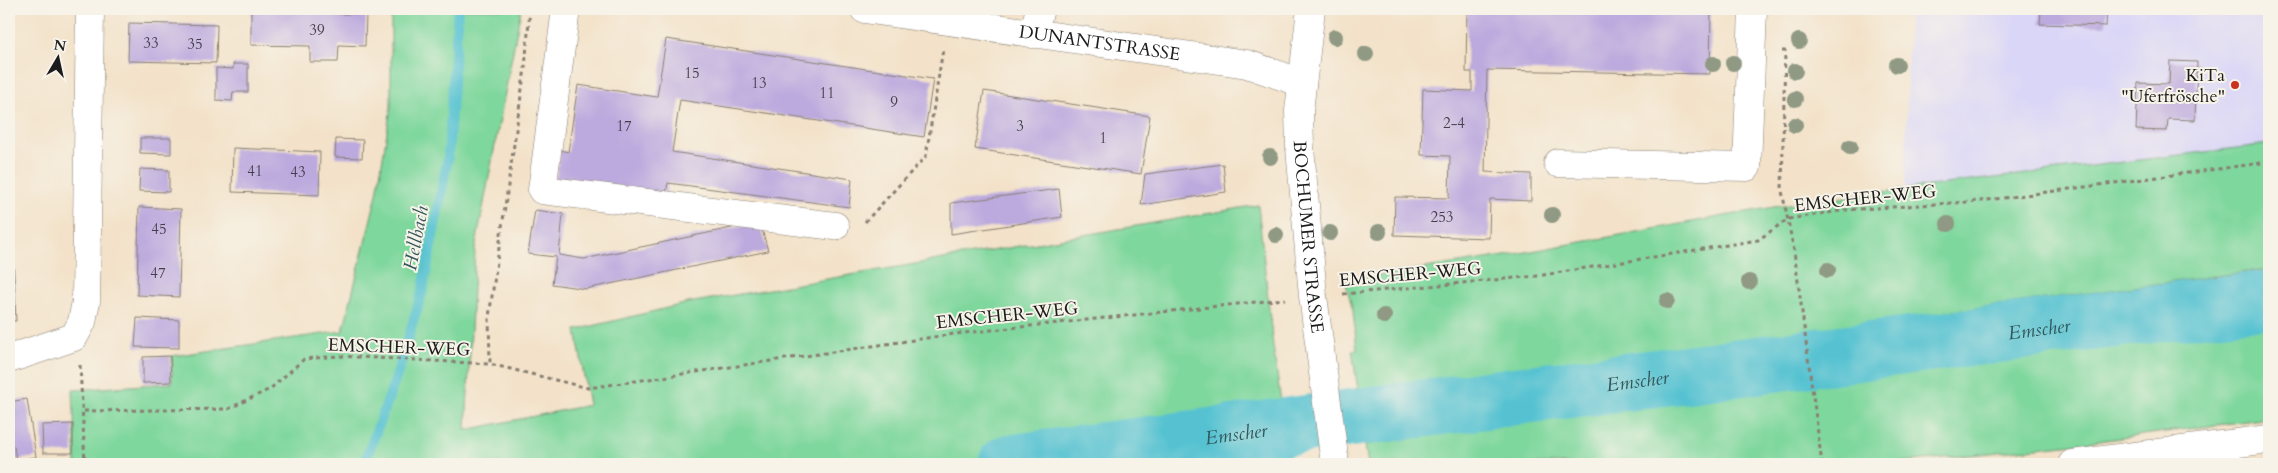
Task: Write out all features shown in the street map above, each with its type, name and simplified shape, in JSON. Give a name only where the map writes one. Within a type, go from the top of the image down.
[{"type":"street","points":[[9,358],[74,337],[82,322],[86,300],[90,9]]},
{"type":"street","points":[[566,9],[542,190],[835,226]]},
{"type":"street","name":"DUNANTSTRASSE","points":[[864,9],[1247,64],[1302,83]]},
{"type":"street","points":[[1033,34],[1040,9]]},
{"type":"street","name":"BOCHUMER STRASSE","points":[[1311,9],[1299,111],[1300,148],[1313,296],[1335,464]]},
{"type":"street","points":[[1558,162],[1747,167],[1753,9]]},
{"type":"street","points":[[2072,464],[2269,439]]},
{"type":"path","name":"EMSCHER-WEG","points":[[490,364],[489,317],[524,68],[530,9]]},
{"type":"path","points":[[835,226],[850,227],[862,224],[870,219],[926,156],[947,21]]},
{"type":"path","name":"EMSCHER-WEG","points":[[84,411],[228,409],[270,388],[304,359],[339,356],[490,364],[588,388],[954,334],[1313,296],[1546,274],[1758,240],[1788,219],[1846,210],[1981,201],[2269,162]]},
{"type":"path","points":[[1788,219],[1794,251],[1822,464]]},
{"type":"path","points":[[74,337],[81,369],[85,464]]},
{"type":"shaded area","points":[[1909,9],[2008,11],[2009,9],[2269,9],[2269,144],[1905,189]]},
{"type":"green space","points":[[391,9],[521,9],[475,250],[466,430],[589,405],[576,330],[688,303],[1258,205],[1273,346],[1290,464],[76,464],[73,390],[172,383],[172,356],[343,331],[377,194],[391,107]]},
{"type":"green space","points":[[2269,144],[2269,269],[1871,322],[1786,338],[1651,351],[1358,390],[1352,350],[1357,350],[1353,311],[1345,280],[1499,257],[1774,207]]},
{"type":"green space","points":[[2269,324],[2269,418],[2084,443],[1886,464],[1368,464],[1365,445],[1534,420]]},
{"type":"building","points":[[251,9],[339,9],[339,14],[366,14],[365,46],[339,45],[338,62],[310,62],[310,46],[251,45]]},
{"type":"building","points":[[367,9],[380,9],[380,16],[367,16]]},
{"type":"building","points":[[1467,9],[1711,9],[1710,74],[1487,70],[1485,172],[1531,174],[1531,201],[1490,199],[1489,238],[1394,235],[1395,197],[1449,198],[1450,156],[1421,155],[1423,89],[1472,91],[1472,72],[1466,72]]},
{"type":"building","points":[[2041,9],[2107,9],[2106,26],[2040,24]]},
{"type":"building","points":[[129,23],[217,25],[216,63],[128,61]]},
{"type":"building","points":[[666,39],[933,79],[924,137],[680,100],[672,152],[852,179],[849,207],[668,183],[665,198],[555,182],[560,150],[568,152],[578,85],[657,97]]},
{"type":"building","points":[[2170,61],[2197,62],[2195,120],[2168,119],[2167,131],[2136,130],[2138,83],[2169,84]]},
{"type":"building","points":[[233,64],[248,64],[248,92],[233,92],[232,101],[216,100],[216,68],[233,69]]},
{"type":"building","points":[[984,91],[1150,116],[1141,174],[975,149]]},
{"type":"building","points":[[140,138],[171,138],[171,154],[140,153]]},
{"type":"building","points":[[336,139],[363,140],[362,158],[335,157]]},
{"type":"building","points":[[233,148],[320,152],[319,195],[232,192]]},
{"type":"building","points":[[1223,164],[1226,192],[1141,205],[1145,174]]},
{"type":"building","points":[[9,165],[16,321],[9,321]]},
{"type":"building","points":[[140,169],[169,170],[169,192],[139,191]]},
{"type":"building","points":[[1059,189],[1062,217],[951,234],[951,203]]},
{"type":"building","points":[[139,207],[181,209],[179,297],[137,295]]},
{"type":"building","points":[[535,210],[563,214],[559,255],[584,259],[760,222],[768,251],[586,289],[552,284],[556,257],[528,254]]},
{"type":"building","points":[[137,318],[179,320],[179,348],[135,347]]},
{"type":"building","points":[[170,356],[171,382],[143,383],[143,357]]},
{"type":"building","points":[[27,399],[36,457],[16,460],[14,446],[9,447],[9,402]]},
{"type":"building","points":[[73,424],[73,453],[43,453],[42,425]]},
{"type":"waterway","name":"Hellbach","points":[[364,464],[396,378],[423,289],[448,157],[458,9]]},
{"type":"waterway","name":"Emscher","points":[[1007,464],[2269,299]]},
{"type":"place","name":"KiTa \"Uferfrösche\"","points":[[2235,85]]}]
